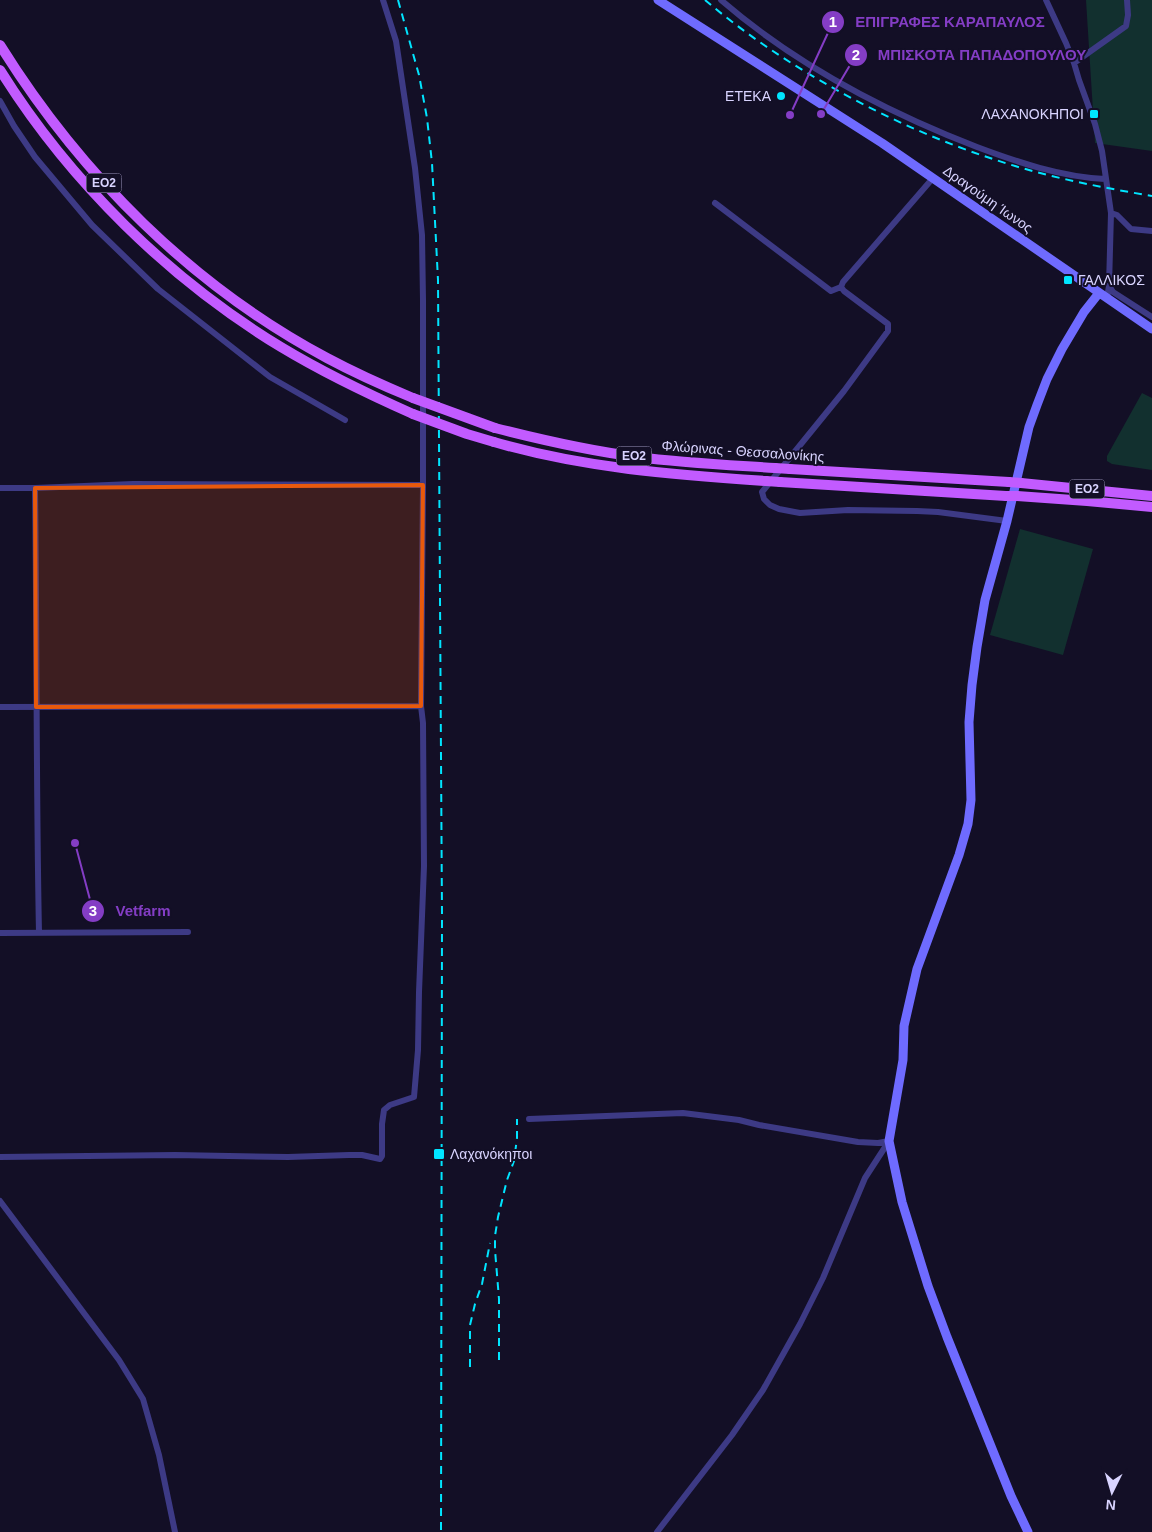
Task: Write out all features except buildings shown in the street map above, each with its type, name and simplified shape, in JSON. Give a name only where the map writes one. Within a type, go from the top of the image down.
[{"type":"main road","name":"Φλώρινας - Θεσσαλονίκης","points":[[0,45],[44,110],[100,180],[131,212],[197,271],[247,309],[287,335],[328,358],[413,398],[495,428],[552,442],[638,457],[775,468],[1009,482],[1152,496]]},
{"type":"main road","name":"Φλώρινας - Θεσσαλονίκης","points":[[0,70],[32,118],[60,154],[121,221],[154,252],[225,310],[281,347],[324,372],[413,414],[494,442],[539,454],[604,466],[676,475],[1017,496],[1152,507]]},
{"type":"street","points":[[0,1158],[175,1154],[288,1157],[362,1155],[381,1159],[382,1115],[384,1110],[390,1105],[414,1097],[418,1050],[424,866],[423,723],[421,706],[423,485],[422,235],[416,168],[396,40],[383,0]]},
{"type":"street","name":"Δραγούμη Ίωνος","points":[[658,0],[882,143],[1152,329]]},
{"type":"street","points":[[721,0],[783,49],[823,74],[902,116],[963,141],[1031,165],[1090,178],[1105,179]]},
{"type":"street","points":[[1028,1532],[1007,1488],[928,1286],[902,1202],[889,1141],[903,1060],[904,1026],[917,969],[959,855],[968,824],[971,800],[969,722],[972,685],[985,600],[1030,427],[1047,379],[1078,323],[1109,286],[1111,213],[1102,151],[1096,124],[1074,63],[1046,0]]},
{"type":"street","points":[[1074,63],[1126,26],[1128,15],[1127,0]]},
{"type":"street","points":[[0,100],[14,126],[35,157],[92,225],[158,289],[270,377],[345,420]]},
{"type":"street","points":[[933,178],[842,282],[844,291],[888,324],[888,331],[844,391],[762,492],[764,499],[770,505],[779,509],[800,512],[848,510],[917,511],[1007,521]]},
{"type":"street","points":[[715,203],[828,290],[832,291],[842,287]]},
{"type":"street","points":[[1111,213],[1117,215],[1131,229],[1152,231]]},
{"type":"street","points":[[1109,286],[1113,292],[1152,317]]},
{"type":"street","points":[[0,488],[132,484],[423,485]]},
{"type":"street","points":[[35,488],[39,933]]},
{"type":"street","points":[[0,707],[421,706]]},
{"type":"street","points":[[0,933],[188,932]]},
{"type":"street","points":[[529,1118],[683,1113],[722,1117],[858,1142],[878,1143],[889,1141]]},
{"type":"street","points":[[657,1532],[732,1435],[763,1390],[823,1278],[865,1178],[889,1141]]},
{"type":"street","points":[[0,1200],[119,1360],[143,1399],[159,1455],[175,1532]]},
{"type":"highlighted area","points":[[423,485],[421,706],[36,707],[35,488]]},
{"type":"green space","points":[[1086,0],[1152,0],[1152,151],[1095,143]]},
{"type":"green space","points":[[1142,393],[1152,398],[1152,470],[1112,464],[1107,461],[1107,456]]},
{"type":"green space","points":[[1020,529],[1093,549],[1063,655],[990,635]]},
{"type":"railway","points":[[398,0],[419,75],[427,118],[432,163],[438,280],[442,916],[441,1532]]},
{"type":"railway","points":[[705,0],[736,25],[806,72],[843,94],[920,131],[958,147],[1034,172],[1152,196]]},
{"type":"railway","points":[[499,1360],[499,1299],[495,1236],[507,1180],[514,1161],[517,1119]]},
{"type":"railway","points":[[470,1367],[470,1325],[482,1284],[490,1243]]},
{"type":"place","name":"ΕΤΕΚΑ","points":[[781,96]]},
{"type":"place","name":"ΜΠΙΣΚΟΤΑ ΠΑΠΑΔΟΠΟΥΛΟΥ","points":[[821,114]]},
{"type":"place","name":"ΛΑΧΑΝΟΚΗΠΟΙ","points":[[1094,114]]},
{"type":"place","name":"ΕΠΙΓΡΑΦΕΣ ΚΑΡΑΠΑΥΛΟΣ","points":[[790,115]]},
{"type":"place","name":"ΓΑΛΛΙΚΟΣ","points":[[1068,280]]},
{"type":"place","name":"Vetfarm","points":[[75,843]]},
{"type":"place","name":"Λαχανόκηποι","points":[[439,1154]]}]
